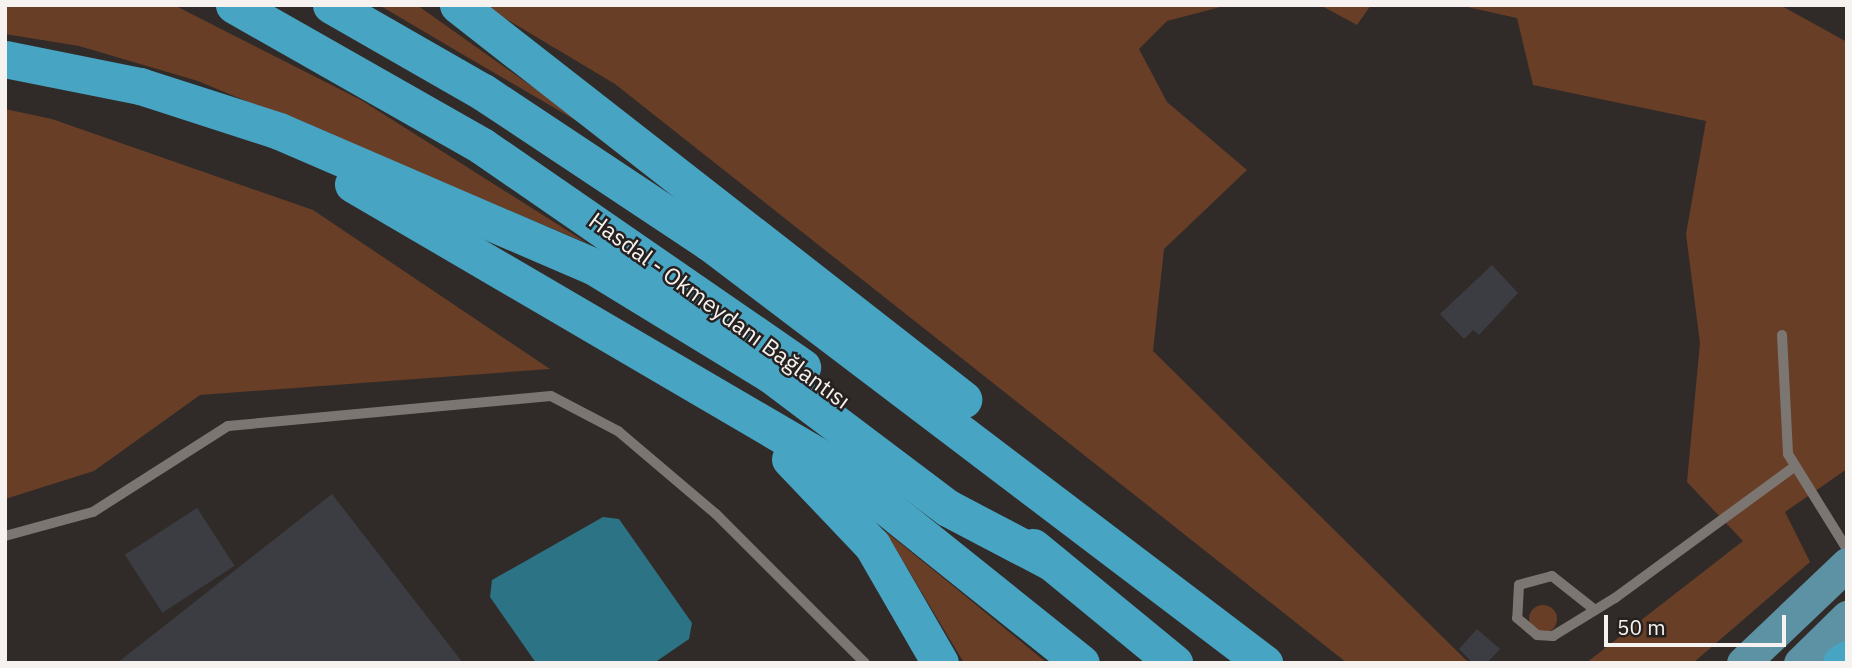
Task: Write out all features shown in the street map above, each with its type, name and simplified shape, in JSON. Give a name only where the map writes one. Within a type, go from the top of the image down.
[{"type":"highway","name":"Hasdal - Okmeydanı Bağlantısı","points":[[234,5],[359,71],[628,242],[844,398],[1174,663]]},
{"type":"highway","name":"Hasdal - Okmeydanı Bağlantısı","points":[[331,5],[495,99],[709,242],[1264,663]]},
{"type":"highway","points":[[458,5],[1099,507],[1152,579]]},
{"type":"highway","points":[[5,59],[185,99],[279,131],[626,284],[769,374],[948,508],[1051,562]]},
{"type":"highway","points":[[185,99],[359,187],[684,382],[835,466],[1082,663]]},
{"type":"highway","points":[[684,382],[792,461],[839,505],[896,577],[940,663]]},
{"type":"highway","points":[[1840,663],[1847,659]]},
{"type":"main road","points":[[1743,663],[1847,564]]},
{"type":"main road","points":[[1800,663],[1847,617]]},
{"type":"lane","points":[[1782,335],[1784,417],[1794,467],[1847,549]]},
{"type":"lane","points":[[5,536],[93,512],[228,426],[551,396],[618,431],[696,497],[865,663]]},
{"type":"lane","points":[[1595,610],[1552,576],[1519,585],[1517,618],[1537,635],[1553,636],[1595,610],[1794,467]]},
{"type":"shaded area","points":[[5,5],[174,5],[361,100],[587,243],[198,81],[79,46],[5,34]]},
{"type":"shaded area","points":[[379,5],[417,5],[599,134],[462,54]]},
{"type":"shaded area","points":[[483,5],[1228,5],[1167,21],[1139,49],[1167,102],[1247,170],[1164,249],[1153,351],[1469,663],[1347,663],[615,84]]},
{"type":"shaded area","points":[[1320,5],[1371,5],[1357,25]]},
{"type":"shaded area","points":[[1458,5],[1780,5],[1847,42],[1847,469],[1785,512],[1810,562],[1693,663],[1586,663],[1743,541],[1687,482],[1700,343],[1686,234],[1706,121],[1533,85],[1517,18]]},
{"type":"shaded area","points":[[5,109],[52,119],[313,210],[550,369],[200,395],[94,471],[5,499]]},
{"type":"shaded area","points":[[885,531],[947,581],[1047,663],[964,663]]},
{"type":"shaded area","points":[[1543,605],[1553,609],[1557,619],[1553,629],[1543,633],[1533,629],[1529,619],[1533,609]]},
{"type":"water","points":[[603,517],[619,519],[692,623],[689,639],[654,663],[536,663],[490,597],[492,580]]},
{"type":"building","points":[[1492,265],[1518,293],[1479,335],[1473,330],[1464,339],[1440,314]]},
{"type":"building","points":[[332,494],[463,663],[117,663]]},
{"type":"building","points":[[197,508],[235,566],[162,613],[125,555]]},
{"type":"building","points":[[1477,629],[1500,649],[1487,663],[1473,663],[1459,649]]}]
